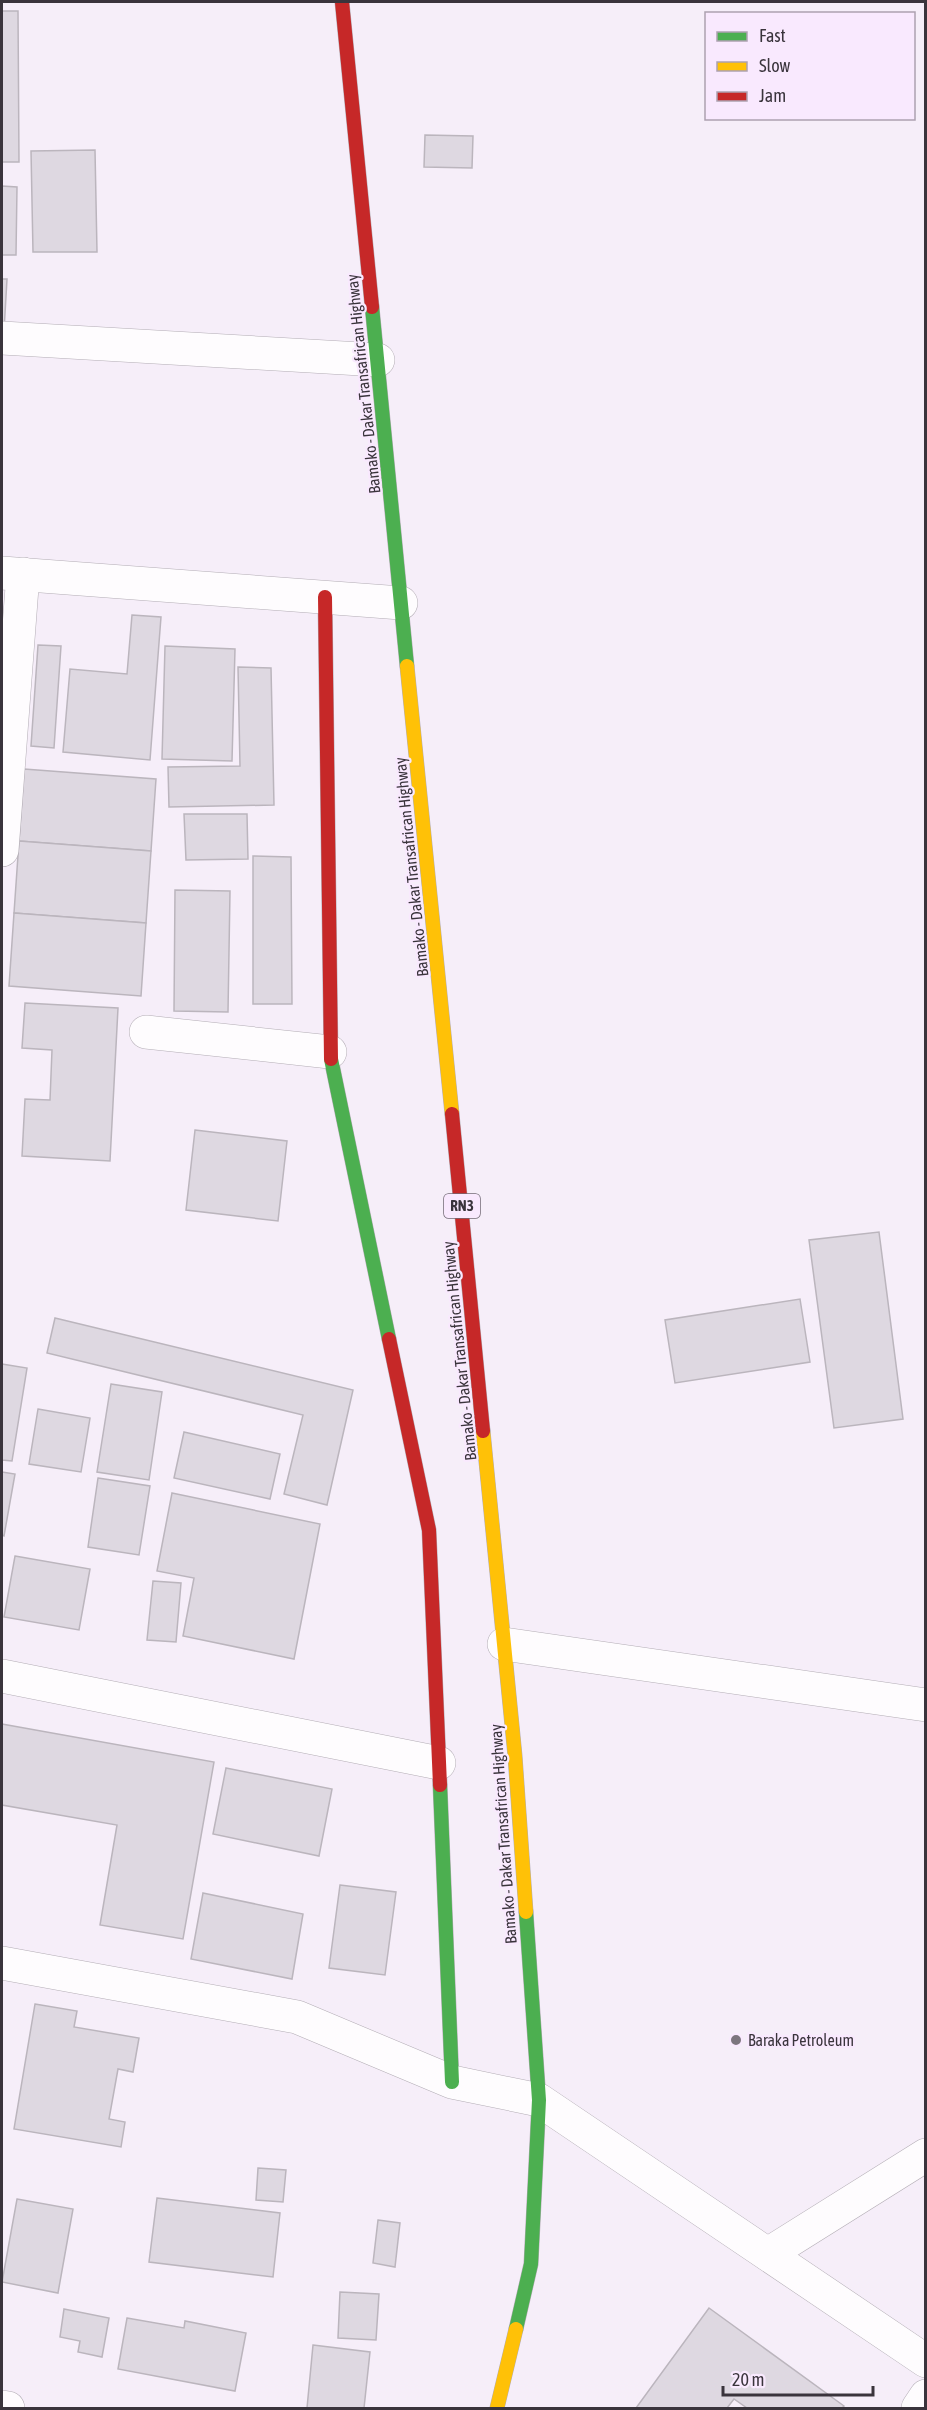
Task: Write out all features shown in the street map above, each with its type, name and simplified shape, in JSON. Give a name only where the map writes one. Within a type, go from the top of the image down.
[{"type":"main road","name":"Bamako - Dakar Transafrican Highway","points":[[342,2],[515,1756],[539,2100],[531,2264],[496,2409]]},
{"type":"main road","points":[[325,597],[330,1052],[429,1530],[452,2082]]},
{"type":"street","points":[[2,338],[378,360]]},
{"type":"street","points":[[2,850],[12,573],[401,603]]},
{"type":"street","points":[[146,1032],[330,1052]]},
{"type":"street","points":[[504,1644],[926,1705]]},
{"type":"street","points":[[2,1676],[439,1764]]},
{"type":"street","points":[[2,1963],[297,2018],[452,2082],[539,2100],[926,2361]]},
{"type":"street","points":[[768,2254],[926,2155]]},
{"type":"street","points":[[918,2409],[926,2396]]},
{"type":"street","points":[[2,2407],[8,2409]]},
{"type":"building","points":[[2,11],[18,11],[19,162],[2,162]]},
{"type":"building","points":[[425,135],[473,136],[472,168],[424,167]]},
{"type":"building","points":[[95,150],[97,252],[33,252],[31,151]]},
{"type":"building","points":[[2,186],[17,187],[16,255],[2,255]]},
{"type":"building","points":[[2,279],[7,279],[4,331],[2,331]]},
{"type":"building","points":[[132,615],[161,617],[150,760],[63,752],[70,669],[127,674]]},
{"type":"building","points":[[38,645],[61,646],[54,748],[31,746]]},
{"type":"building","points":[[165,646],[235,649],[232,761],[162,759]]},
{"type":"building","points":[[238,667],[271,668],[274,805],[169,807],[168,767],[240,766]]},
{"type":"building","points":[[24,769],[156,779],[151,851],[19,841]]},
{"type":"building","points":[[184,814],[247,814],[248,859],[186,860]]},
{"type":"building","points":[[19,841],[151,851],[146,923],[14,913]]},
{"type":"building","points":[[253,856],[291,857],[292,1004],[253,1004]]},
{"type":"building","points":[[175,890],[230,891],[228,1012],[174,1011]]},
{"type":"building","points":[[14,913],[146,923],[141,996],[9,986]]},
{"type":"building","points":[[25,1003],[118,1008],[110,1161],[22,1156],[25,1099],[50,1100],[52,1050],[22,1048]]},
{"type":"building","points":[[195,1130],[287,1141],[278,1221],[186,1210]]},
{"type":"building","points":[[879,1232],[903,1419],[834,1428],[809,1240]]},
{"type":"building","points":[[800,1299],[810,1362],[675,1383],[665,1320]]},
{"type":"building","points":[[55,1318],[353,1390],[327,1505],[284,1494],[303,1415],[47,1353]]},
{"type":"building","points":[[2,1364],[27,1368],[12,1461],[2,1460]]},
{"type":"building","points":[[111,1384],[162,1392],[149,1480],[97,1472]]},
{"type":"building","points":[[38,1409],[90,1418],[81,1472],[29,1464]]},
{"type":"building","points":[[184,1432],[280,1454],[270,1499],[174,1478]]},
{"type":"building","points":[[2,1472],[15,1474],[4,1536],[2,1535]]},
{"type":"building","points":[[98,1478],[150,1486],[139,1555],[88,1547]]},
{"type":"building","points":[[172,1493],[320,1524],[294,1659],[183,1636],[194,1578],[157,1571]]},
{"type":"building","points":[[15,1556],[90,1569],[79,1630],[4,1617]]},
{"type":"building","points":[[153,1581],[181,1583],[176,1642],[147,1640]]},
{"type":"building","points":[[2,1724],[214,1762],[183,1939],[100,1925],[117,1825],[2,1805]]},
{"type":"building","points":[[226,1768],[332,1789],[319,1856],[213,1834]]},
{"type":"building","points":[[340,1885],[396,1892],[385,1975],[329,1968]]},
{"type":"building","points":[[203,1893],[303,1914],[292,1979],[191,1959]]},
{"type":"building","points":[[35,2004],[77,2011],[74,2027],[139,2038],[133,2072],[118,2069],[109,2119],[125,2122],[121,2147],[14,2129]]},
{"type":"building","points":[[258,2168],[286,2170],[283,2202],[256,2200]]},
{"type":"building","points":[[157,2198],[280,2213],[273,2277],[149,2262]]},
{"type":"building","points":[[17,2199],[73,2209],[58,2293],[2,2282]]},
{"type":"building","points":[[378,2220],[400,2223],[395,2267],[373,2263]]},
{"type":"building","points":[[340,2292],[379,2294],[376,2340],[338,2338]]},
{"type":"building","points":[[709,2308],[844,2406],[842,2408],[747,2408],[734,2399],[727,2408],[636,2408]]},
{"type":"building","points":[[64,2309],[109,2318],[102,2357],[78,2352],[80,2341],[60,2337]]},
{"type":"building","points":[[127,2318],[184,2328],[185,2321],[246,2333],[235,2391],[118,2369]]},
{"type":"building","points":[[313,2345],[370,2352],[364,2408],[307,2408]]},
{"type":"traffic: fast","points":[[372,307],[407,666]]},
{"type":"traffic: fast","points":[[331,1059],[389,1339]]},
{"type":"traffic: fast","points":[[440,1785],[452,2082]]},
{"type":"traffic: fast","points":[[516,2329],[531,2264],[539,2100],[526,1912]]},
{"type":"traffic: slow","points":[[407,666],[452,1114]]},
{"type":"traffic: slow","points":[[483,1431],[515,1756],[526,1912]]},
{"type":"traffic: slow","points":[[497,2408],[516,2329]]},
{"type":"traffic: jam","points":[[342,2],[372,307]]},
{"type":"traffic: jam","points":[[325,597],[331,1059]]},
{"type":"traffic: jam","points":[[452,1114],[483,1431]]},
{"type":"traffic: jam","points":[[389,1339],[429,1530],[440,1785]]},
{"type":"place","name":"Baraka Petroleum","points":[[736,2040]]}]
